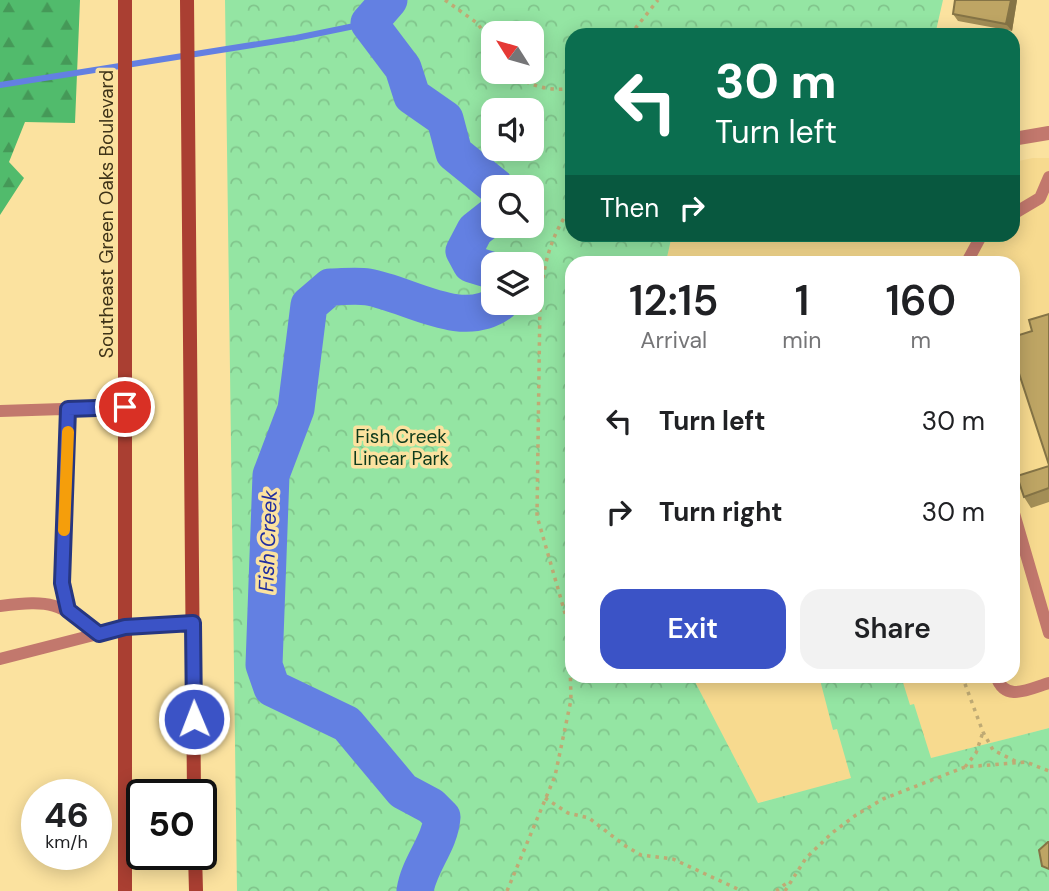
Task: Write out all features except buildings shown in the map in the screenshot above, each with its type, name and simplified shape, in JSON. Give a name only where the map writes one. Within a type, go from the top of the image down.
[{"type":"main road","name":"Southeast Green Oaks Boulevard","points":[[125,0],[125,891]]},
{"type":"main road","points":[[188,7],[194,779]]},
{"type":"main road","points":[[125,627],[193,623]]},
{"type":"main road","points":[[195,870],[196,891]]},
{"type":"street","points":[[1020,138],[1049,132]]},
{"type":"lane","points":[[1020,210],[1040,198],[1049,177]]},
{"type":"lane","points":[[0,411],[125,407]]},
{"type":"lane","points":[[68,409],[62,583],[68,610]]},
{"type":"lane","points":[[1020,534],[1049,633]]},
{"type":"lane","points":[[0,606],[38,601],[68,610],[99,634]]},
{"type":"lane","points":[[0,659],[125,627]]},
{"type":"lane","points":[[1000,683],[1009,693],[1016,693],[1049,682]]},
{"type":"path","points":[[445,0],[481,27]]},
{"type":"path","points":[[636,28],[658,0]]},
{"type":"path","points":[[535,84],[565,90]]},
{"type":"path","points":[[565,217],[551,240],[543,270],[540,300],[537,516],[565,613]]},
{"type":"path","points":[[508,891],[555,776],[570,700],[570,683]]},
{"type":"path","points":[[965,683],[983,732],[993,750],[1020,763]]},
{"type":"path","points":[[965,767],[976,753],[983,732]]},
{"type":"path","points":[[785,891],[806,858],[856,815],[883,799],[965,767],[1026,762],[1049,771]]},
{"type":"path","points":[[545,798],[568,813],[589,818],[624,845],[642,855],[673,859],[742,891]]},
{"type":"path","points":[[776,891],[791,880]]},
{"type":"shaded area","points":[[1049,158],[1049,728],[757,803],[696,683],[1020,683],[1020,256],[667,256],[670,242],[1020,242],[1020,161]]},
{"type":"green space","points":[[0,0],[80,0],[75,123],[25,122],[9,162],[24,178],[0,215]]},
{"type":"green space","name":"Fish Creek Linear Park","points":[[225,0],[943,0],[937,28],[565,28],[565,242],[670,242],[667,256],[565,256],[565,683],[696,683],[758,803],[851,778],[837,729],[833,730],[821,683],[903,683],[910,705],[914,704],[931,758],[1049,728],[1049,891],[237,891]]},
{"type":"waterway","name":"Fish Creek","points":[[389,0],[369,23],[403,68],[412,96],[445,119],[454,153],[481,175]]},
{"type":"waterway","points":[[0,85],[296,38],[369,23]]},
{"type":"waterway","name":"Fish Creek","points":[[481,225],[475,230],[464,251],[471,264],[481,267]]},
{"type":"waterway","name":"Fish Creek","points":[[415,891],[438,836],[442,817],[431,806],[403,791],[347,724],[272,688],[264,665],[271,475],[296,409],[309,305],[330,287],[368,287],[452,312],[481,312]]},
{"type":"slow traffic","points":[[64,530],[68,432]]},
{"type":"route","points":[[125,407],[68,409],[62,583],[68,610],[99,634],[125,627],[193,623],[194,719]]}]
